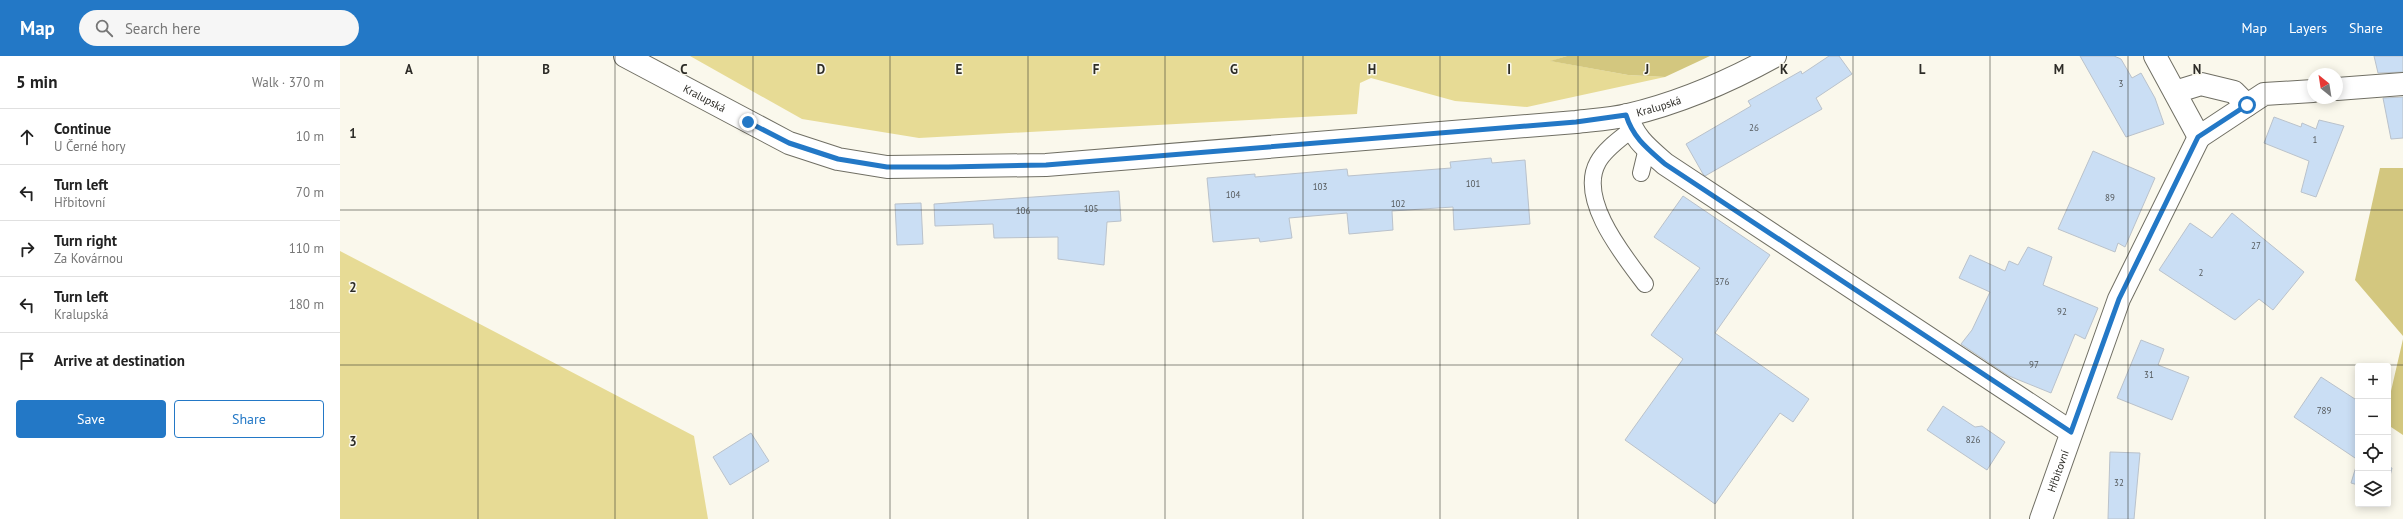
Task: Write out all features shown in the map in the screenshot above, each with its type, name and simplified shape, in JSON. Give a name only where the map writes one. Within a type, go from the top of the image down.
[{"type":"street","name":"Kralupská","points":[[625,56],[789,143],[838,159],[887,167],[1046,165],[1576,122],[1629,123],[1698,93],[1775,56]]},
{"type":"street","points":[[2155,56],[2198,137],[2264,94],[2307,91]]},
{"type":"street","points":[[2175,92],[2201,84],[2234,92],[2247,105]]},
{"type":"street","points":[[2343,89],[2403,84]]},
{"type":"street","points":[[1629,123],[1647,148],[1665,164],[2071,432]]},
{"type":"street","name":"Hřbitovní","points":[[2042,519],[2071,432],[2119,299],[2198,137]]},
{"type":"lane","points":[[1629,123],[1598,161],[1592,174],[1592,188],[1608,231],[1645,284]]},
{"type":"lane","points":[[1641,173],[1647,148]]},
{"type":"shaded area","points":[[690,56],[1567,56],[1551,61],[1628,75],[1665,77],[1527,107],[1455,101],[1371,78],[1360,83],[1357,114],[919,138],[802,119]]},
{"type":"shaded area","points":[[1567,56],[1710,56],[1665,77],[1628,75],[1550,61]]},
{"type":"shaded area","points":[[2380,168],[2403,168],[2403,336],[2355,280]]},
{"type":"shaded area","points":[[340,251],[694,436],[708,519],[340,519]]},
{"type":"shaded area","points":[[2403,339],[2403,435],[2391,427],[2391,391]]},
{"type":"building","points":[[1829,56],[1839,56],[1852,74],[1816,98],[1822,109],[1705,176],[1703,174],[1686,144],[1751,106],[1748,101],[1801,71],[1802,74]]},
{"type":"building","points":[[2080,56],[2114,56],[2121,59],[2132,78],[2141,73],[2155,98],[2164,124],[2126,137]]},
{"type":"building","points":[[2374,56],[2403,56],[2403,72],[2378,73]]},
{"type":"building","points":[[2403,97],[2403,138],[2391,139],[2383,98]]},
{"type":"building","points":[[2274,117],[2301,127],[2302,123],[2316,129],[2319,120],[2344,126],[2316,197],[2301,192],[2309,161],[2264,143]]},
{"type":"building","points":[[2093,151],[2155,178],[2125,247],[2118,243],[2115,252],[2058,229]]},
{"type":"building","points":[[1491,158],[1492,163],[1525,160],[1530,224],[1454,230],[1453,207],[1392,211],[1393,230],[1349,234],[1347,213],[1289,218],[1292,238],[1260,242],[1259,238],[1213,242],[1207,178],[1255,174],[1255,177],[1347,169],[1348,176],[1451,168],[1450,162]]},
{"type":"building","points":[[1119,191],[1121,221],[1107,222],[1104,265],[1058,259],[1058,237],[994,238],[993,224],[935,226],[934,204]]},
{"type":"building","points":[[1683,196],[1770,255],[1715,333],[1809,399],[1793,422],[1780,413],[1715,504],[1625,440],[1683,359],[1651,335],[1700,268],[1654,237]]},
{"type":"building","points":[[921,203],[923,244],[897,245],[895,204]]},
{"type":"building","points":[[2232,213],[2304,272],[2273,310],[2259,299],[2235,320],[2159,270],[2190,223],[2212,238]]},
{"type":"building","points":[[2028,247],[2052,257],[2043,285],[2098,308],[2085,339],[2075,334],[2051,393],[2009,376],[1961,344],[1972,330],[1990,292],[1959,278],[1970,255],[2005,271],[2009,261],[2018,265]]},
{"type":"building","points":[[2141,340],[2164,349],[2158,365],[2189,377],[2172,420],[2117,398]]},
{"type":"building","points":[[2321,377],[2355,399],[2355,458],[2294,417]]},
{"type":"building","points":[[1943,406],[1975,427],[1982,426],[2005,442],[1987,470],[1927,430]]},
{"type":"building","points":[[751,433],[769,461],[730,485],[713,457]]},
{"type":"building","points":[[2110,452],[2140,453],[2134,519],[2108,519]]},
{"type":"building","points":[[2355,470],[2355,484],[2351,483]]},
{"type":"route","points":[[748,122],[789,143],[838,159],[887,167],[948,167],[1046,165],[1576,122],[1626,115],[1631,130],[1637,139],[1665,164],[2071,432],[2119,299],[2198,137],[2247,105]]}]
